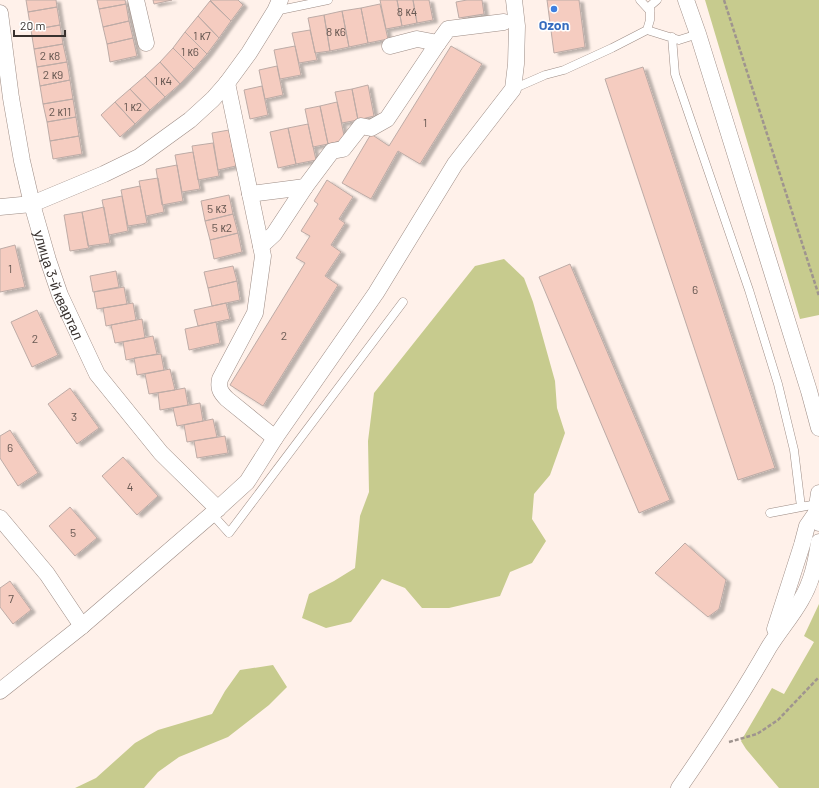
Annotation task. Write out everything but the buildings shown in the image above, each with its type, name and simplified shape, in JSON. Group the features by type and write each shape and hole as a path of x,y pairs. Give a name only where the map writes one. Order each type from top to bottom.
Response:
{"street":[{"path":"136,0 146,43"},
{"path":"0,691 82,626 215,512 247,482 376,293 455,164 513,89 516,64 517,26 514,0"},
{"path":"686,0 698,34 807,384 819,428"},
{"path":"0,207 32,204 139,157 190,120 213,99 227,83 249,53 278,5"},
{"name":"улица 3-й квартал","path":"0,14 11,98 22,161 32,204 60,295 97,374 161,453 215,512"},
{"path":"261,246 274,234 305,187 332,151 343,149 361,126 371,128 387,119 448,29 504,22"},
{"path":"390,46 417,39 438,43"},
{"path":"227,83 263,256 255,313 220,379 218,387 227,399 276,438"},
{"path":"250,194 305,187"},
{"path":"770,646 807,526 818,508"},
{"path":"0,518 47,574 82,626"},
{"path":"680,788 756,671 770,646 802,599 816,564 819,542"}],"lane":[{"path":"278,5 328,0"},
{"path":"640,0 653,4 647,30"},
{"path":"513,89 545,75 564,70 647,30 679,40 698,34"},
{"path":"672,37 674,74 749,290 778,384 794,450 801,507"},
{"path":"215,512 229,533 403,302"},
{"path":"770,513 801,507 818,508"}],"path":[{"path":"724,0 819,296"},
{"path":"707,748 757,734 778,720 819,678"}],"green space":[{"path":"705,0 819,0 819,315 800,319"},
{"path":"504,259 524,278 533,302 555,381 557,408 565,433 550,475 534,494 532,519 546,541 532,563 510,572 500,596 449,608 422,608 405,588 382,579 351,622 326,628 302,618 309,594 355,568 360,516 369,492 368,441 374,393 475,266"},
{"path":"819,604 819,788 779,788 741,741 772,688 784,694 814,642 804,636"},
{"path":"273,665 287,687 269,705 228,737 179,757 158,772 144,788 75,788 96,778 135,743 158,730 212,714 225,691 240,670"}],"place":[{"name":"Ozon","path":"554,9"}]}
